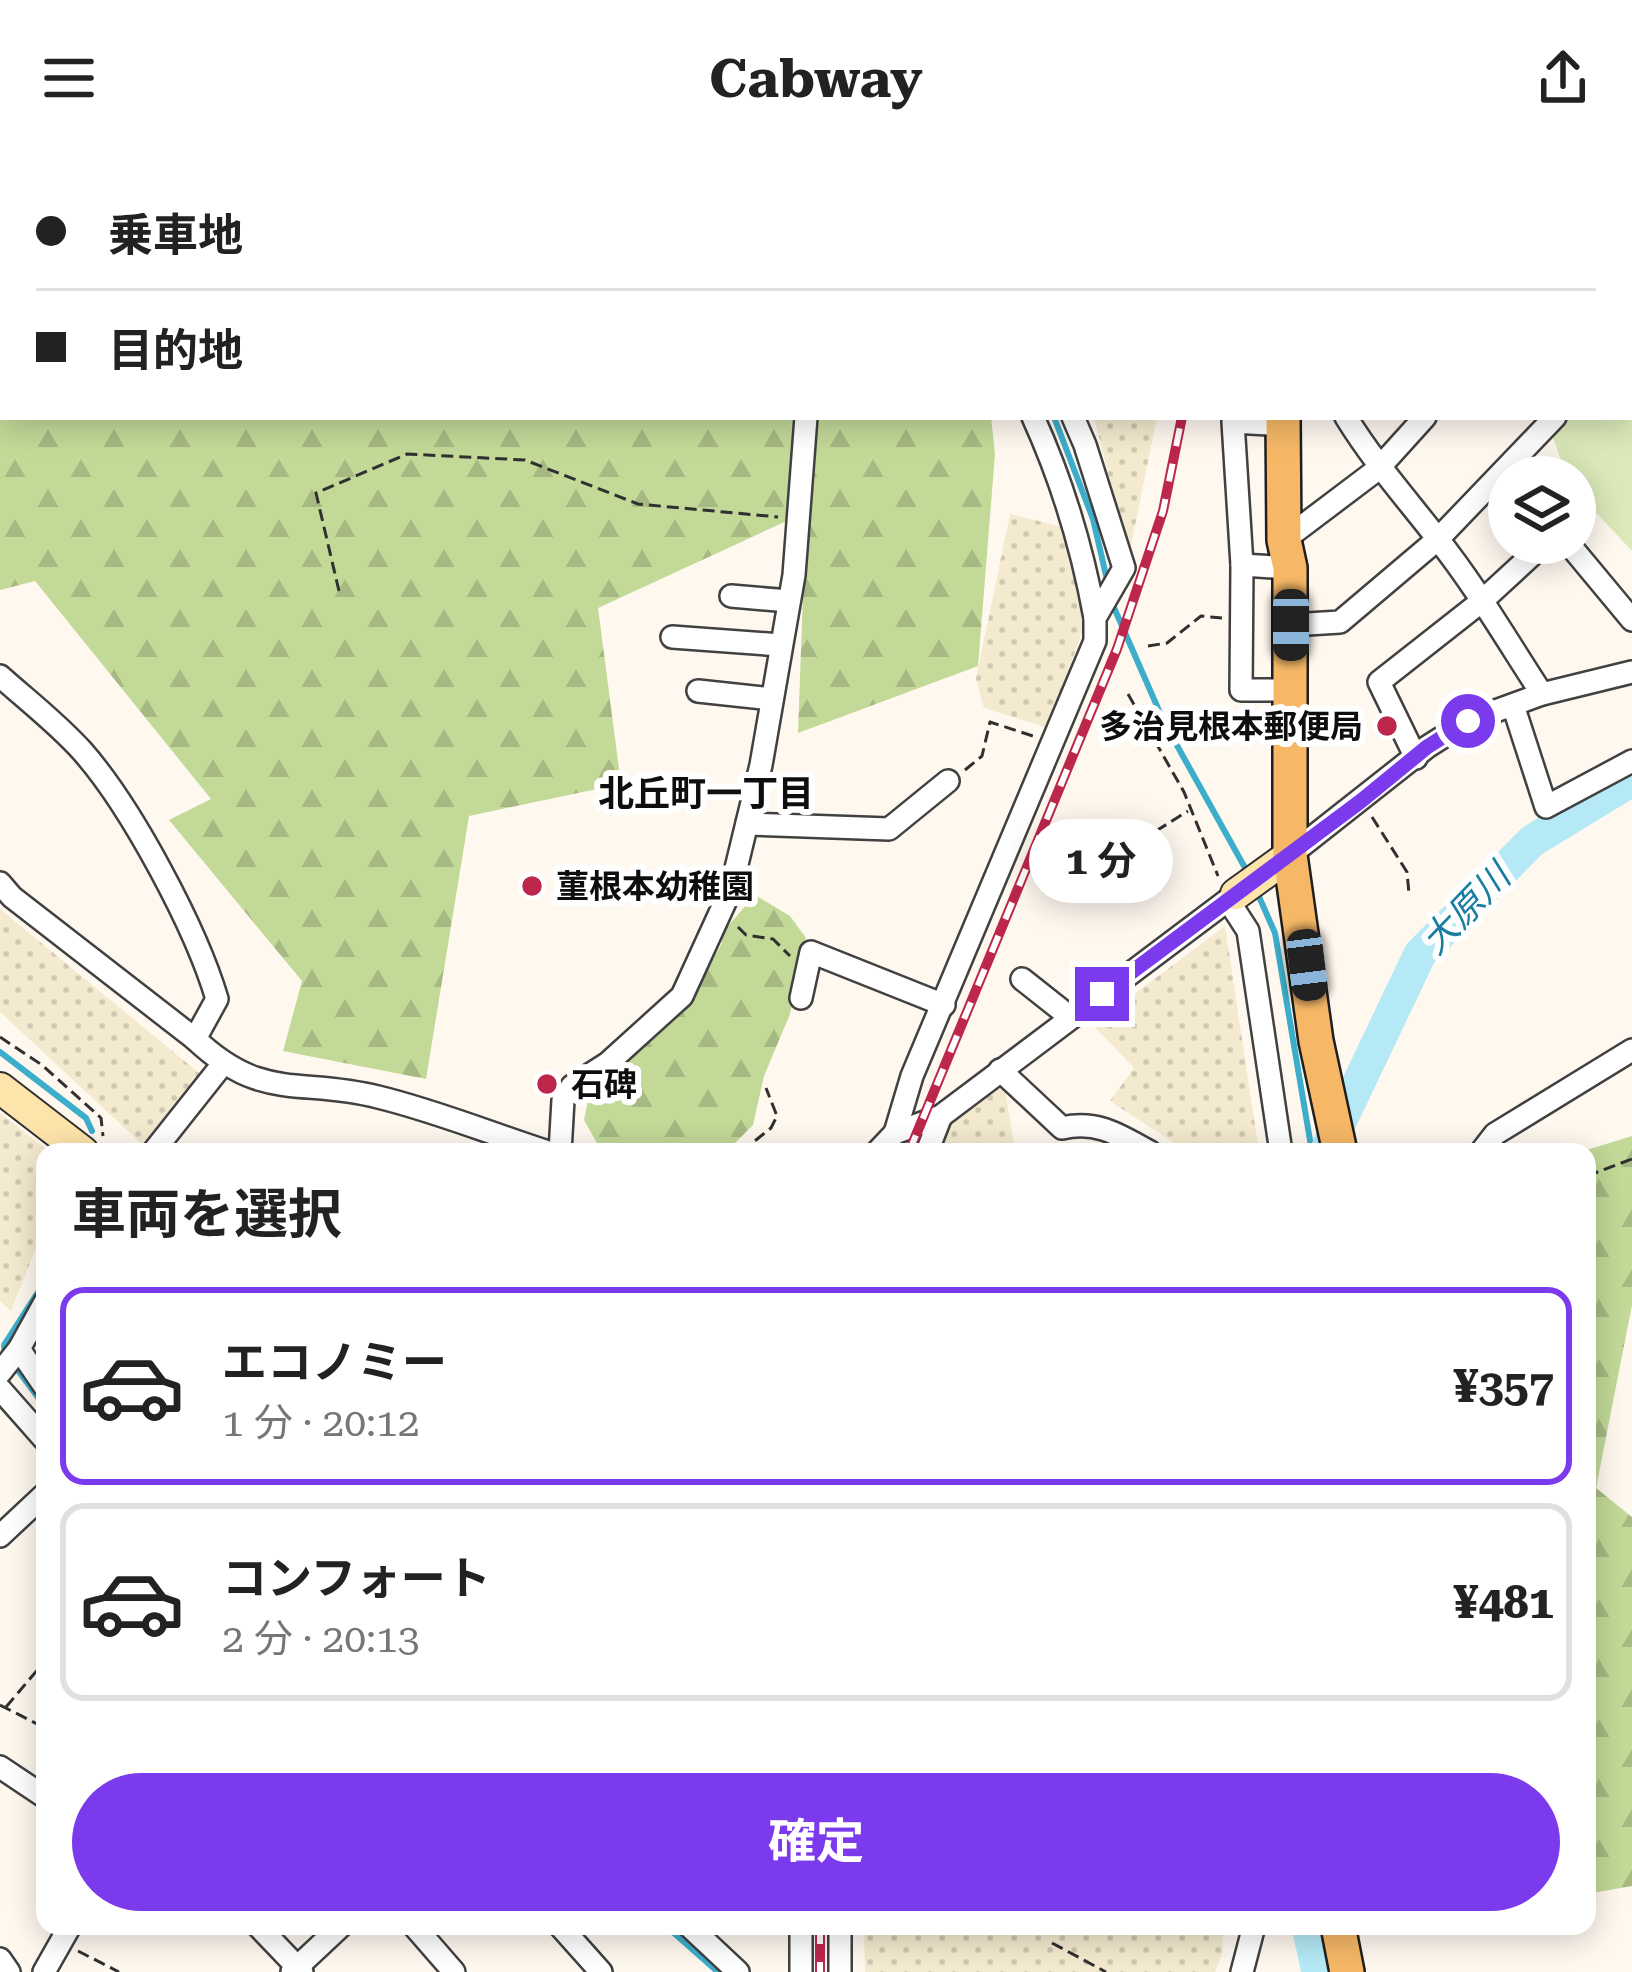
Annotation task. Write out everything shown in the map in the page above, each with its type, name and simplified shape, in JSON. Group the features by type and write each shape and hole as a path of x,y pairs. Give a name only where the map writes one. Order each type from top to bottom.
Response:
{"main road":[{"path":"1283,421 1291,625 1290,855 1316,1041 1338,1143"},
{"path":"1340,1935 1347,1972"}],"street":[{"path":"561,1143 563,1100 572,1085 608,1063 682,996 731,890 789,601 806,420"},
{"path":"886,1143 895,1133 912,1076 1096,640 1082,546 1060,476 1035,420"},
{"path":"1073,420 1124,568 1095,618"},
{"path":"1348,420 1378,469 1438,539 1482,601 1542,694"},
{"path":"1242,565 1287,554 1378,469 1422,420"},
{"path":"1291,625 1340,622 1438,539 1552,420"},
{"path":"1283,421 1233,422 1242,565 1241,690 1291,689"},
{"path":"1416,758 1379,682 1522,564"},
{"path":"1585,564 1632,620"},
{"path":"731,596 789,601"},
{"path":"672,637 781,646"},
{"path":"895,1133 941,1117 1468,721 1542,694 1632,672"},
{"path":"0,676 88,758 120,803 171,895 217,999 195,1039"},
{"path":"698,691 772,699"},
{"path":"1513,705 1546,807 1632,761"},
{"path":"747,824 889,829 944,784"},
{"path":"0,883 222,1065 280,1086 372,1095 520,1143"},
{"path":"1232,897 1248,932 1280,1143"},
{"path":"801,998 811,952 944,1005"},
{"path":"1022,979 1070,1017"},
{"path":"1488,1143 1632,1050"},
{"path":"160,1143 222,1065"},
{"path":"1000,1070 1062,1128 1086,1123 1133,1143"},
{"path":"0,1088 71,1143"},
{"path":"931,1143 941,1117"},
{"path":"0,1373 36,1318"},
{"path":"20,1349 36,1373"},
{"path":"0,1389 36,1430"},
{"path":"0,1536 36,1503"},
{"path":"0,1767 36,1791"},
{"path":"44,1972 64,1935"},
{"path":"266,1935 297,1970 332,1935"},
{"path":"422,1935 454,1972"},
{"path":"568,1935 601,1972"},
{"path":"699,1935 738,1972"},
{"path":"801,1935 801,1972"},
{"path":"840,1935 841,1972"},
{"path":"1242,1972 1252,1935"},
{"path":"0,1959 9,1972"}],"path":[{"path":"339,591 316,493 407,454 525,460 638,504 798,520"},
{"path":"1148,646 1167,643 1201,616 1242,620"},
{"path":"1128,694 1184,792 1232,897"},
{"path":"944,784 982,756 990,722 1053,742"},
{"path":"1361,801 1407,872 1408,893"},
{"path":"1156,831 1189,810"},
{"path":"718,915 746,934 773,939 789,955 808,963"},
{"path":"0,1037 42,1065 101,1118 101,1143"},
{"path":"752,1143 771,1128 777,1116 766,1088"},
{"path":"1596,1173 1632,1160"},
{"path":"36,1671 3,1706 36,1723"},
{"path":"66,1935 119,1972"},
{"path":"1052,1943 1106,1972"}],"shaded area":[{"path":"1095,420 1156,420 1129,555"},
{"path":"1010,514 1066,528 1086,621 1048,728 984,708 976,679"},
{"path":"0,909 205,1078 141,1143 0,1012"},
{"path":"1225,926 1258,1143 1174,1143 1110,1101 1134,1068 1093,1025"},
{"path":"1004,1081 1014,1143 943,1143 947,1128"},
{"path":"0,1113 38,1143 36,1248 11,1311 0,1301"},
{"path":"864,1935 1222,1935 1223,1952 1215,1972 865,1972"}],"green space":[{"path":"0,420 991,420 995,454 978,666 798,733 806,512 598,608 621,784 469,816 426,1079 283,1051 302,981 169,820 211,799 35,581 0,590"},
{"path":"1547,420 1632,420 1632,551 1596,512 1596,456 1560,456"},
{"path":"755,895 790,916 806,938 790,1014 764,1076 753,1125 735,1143 597,1143 584,1120 591,1086 691,997 722,943 721,934"},
{"path":"1632,1136 1632,1305 1596,1488 1596,1147"},
{"path":"1596,1488 1632,1517 1632,1886 1596,1892"}],"waterway":[{"path":"1055,420 1093,519 1108,584"},
{"path":"1112,603 1164,722 1249,875"},
{"name":"大原川","path":"1330,1143 1420,954 1532,841 1632,780"},
{"path":"1257,892 1275,933 1310,1143"},
{"path":"0,1052 86,1118 92,1131"},
{"path":"5,1355 4,1345 36,1295"},
{"path":"14,1365 36,1395"},
{"path":"676,1935 718,1972"},
{"name":"大原川","path":"1310,1935 1318,1972"}],"railway":[{"path":"913,1143 1117,649 1163,511 1181,420"},
{"path":"820,1935 820,1972"}],"place":[{"name":"多治見根本郵便局","path":"1387,726"},
{"name":"菫根本幼稚園","path":"532,886"},
{"name":"石碑","path":"547,1084"}],"district":[{"name":"北丘町一丁目","path":"706,794"}],"route":[{"path":"1102,994 1427,747 1468,721"}]}
